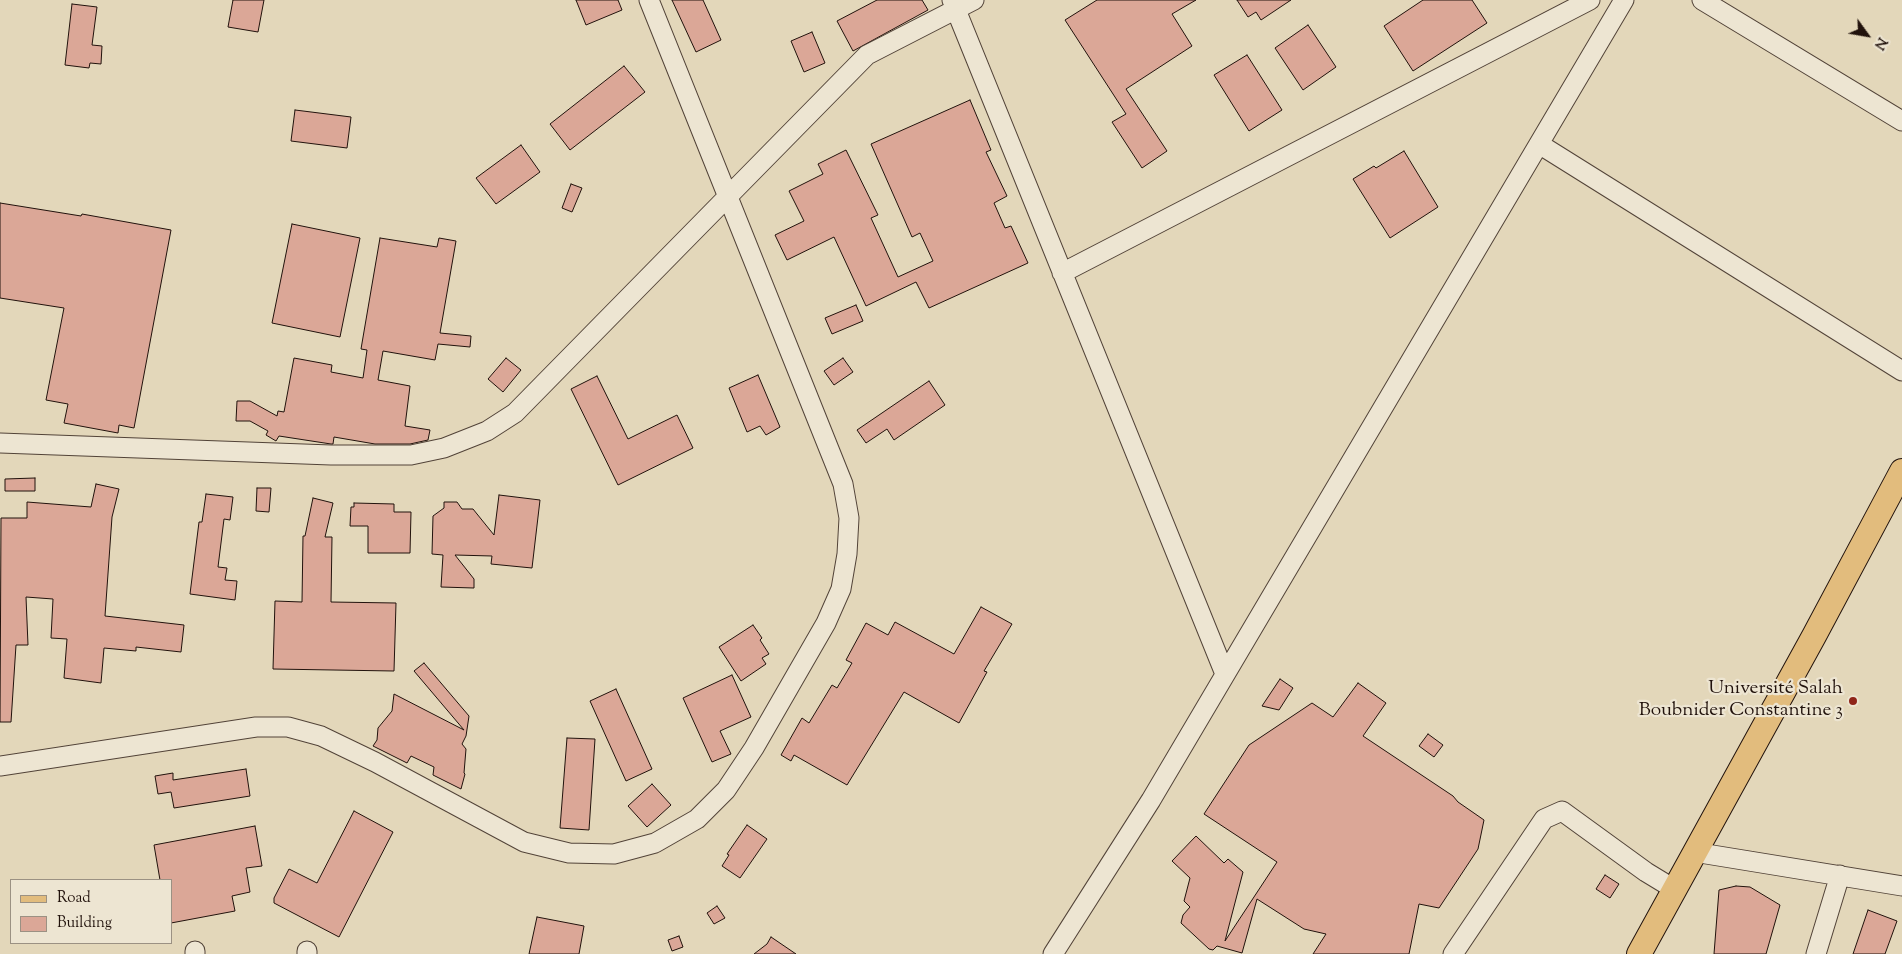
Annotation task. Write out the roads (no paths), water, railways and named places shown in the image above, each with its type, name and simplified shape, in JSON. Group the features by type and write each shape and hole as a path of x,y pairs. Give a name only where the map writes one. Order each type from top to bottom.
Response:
{"main road":[{"path":"1639,954 1814,636 1902,471"}],"street":[{"path":"0,766 256,727 288,727 321,736 375,762 524,842 569,853 614,854 656,843 697,819 726,790 754,748 826,623 841,589 847,554 849,518 844,484 649,0"},
{"path":"0,443 330,455 411,454 444,448 487,431 515,413 867,54 953,5 974,0"},
{"path":"1062,273 1590,0"},
{"path":"1052,954 1151,800 1624,0"},
{"path":"1702,0 1902,121"},
{"path":"953,5 1225,674"},
{"path":"1539,144 1902,371"},
{"path":"1453,954 1544,819 1562,812 1646,872 1674,889"},
{"path":"1694,852 1902,886"},
{"path":"1816,954 1840,875"}],"place":[{"name":"Université Salah Boubnider Constantine 3","path":"1853,701"}]}
